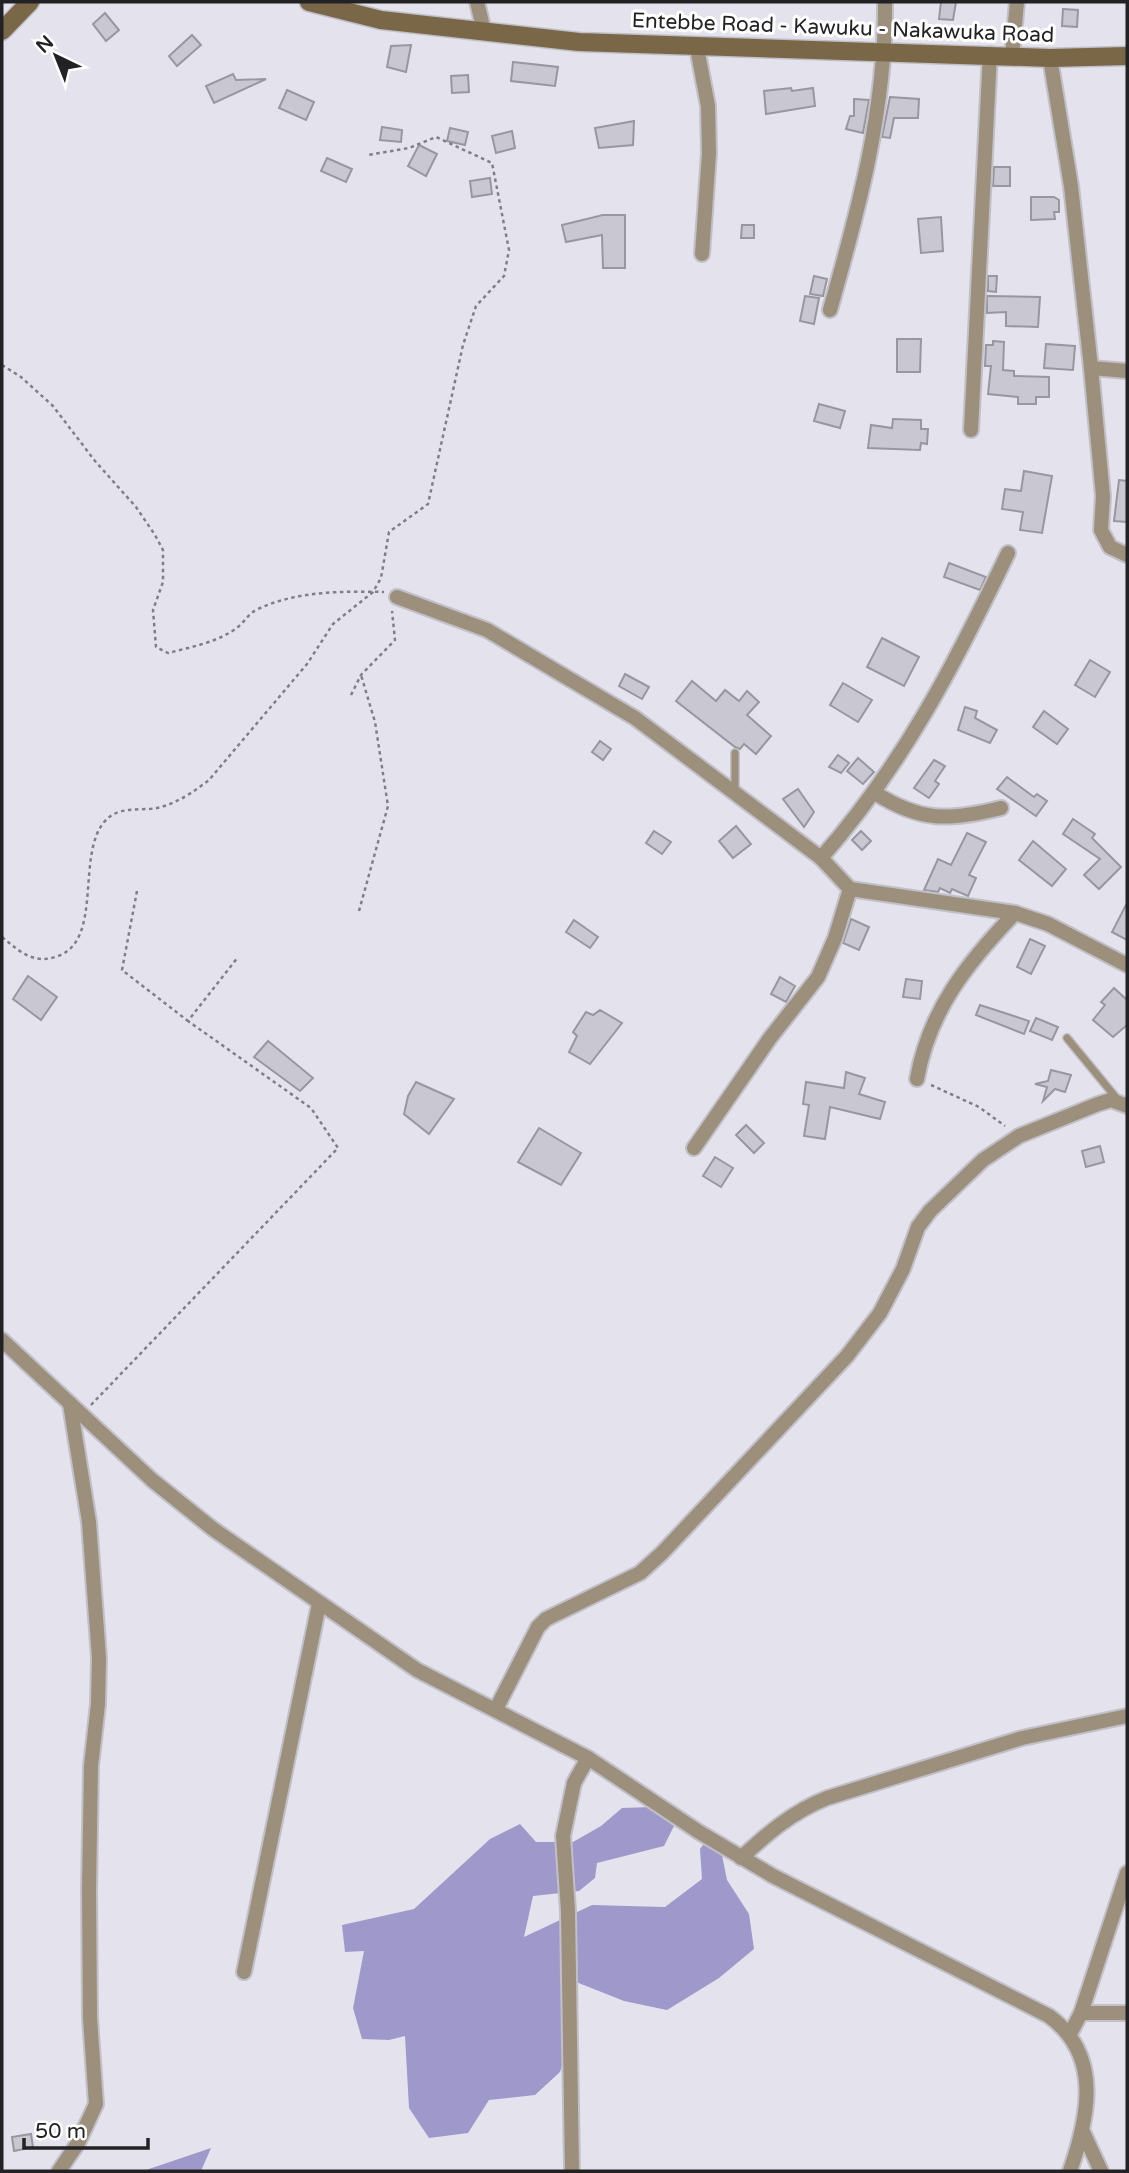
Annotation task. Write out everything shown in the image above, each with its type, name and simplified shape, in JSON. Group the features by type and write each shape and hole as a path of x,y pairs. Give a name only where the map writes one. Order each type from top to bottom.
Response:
{"main road":[{"path":"2,31 30,2"},
{"name":"Entebbe Road - Kawuku - Nakawuka Road","path":"309,2 381,20 579,42 1051,58 1127,56"}],"street":[{"path":"477,2 484,32"},
{"path":"830,310 858,212 874,133 885,52 885,2"},
{"path":"1012,55 1017,2"},
{"path":"697,48 708,106 709,153 702,254"},
{"path":"971,430 990,54"},
{"path":"1051,58 1071,186 1091,368 1102,496 1101,530 1110,547 1127,555"},
{"path":"1091,368 1127,371"},
{"path":"821,858 875,793 937,696 1008,553"},
{"path":"397,597 486,630 635,718 821,858 850,889 1015,913 1048,924 1127,965"},
{"path":"875,793 899,808 929,817 953,818 1001,808"},
{"path":"694,1148 771,1038 818,978 826,963 850,889"},
{"path":"917,1079 931,1029 950,989 1015,913"},
{"path":"496,1709 538,1627 546,1619 640,1573 662,1553 847,1356 880,1313 904,1269 918,1227 930,1211 983,1160 1019,1136 1098,1104 1124,1103"},
{"path":"2,1340 152,1480 319,1604 417,1670 587,1758 741,1858 1049,2016 1070,2034 1083,2053 1087,2068 1082,2130 1070,2171"},
{"path":"59,2171 78,2143 96,2104 90,2018 89,1890 92,1766 99,1658 89,1522 76,1409"},
{"path":"244,1972 319,1604"},
{"path":"741,1858 797,1811 827,1798 1022,1738 1127,1716"},
{"path":"572,2171 568,1911 563,1836 574,1783 587,1758"},
{"path":"1070,2034 1081,2013 1127,1873"},
{"path":"1081,2013 1127,2013"},
{"path":"1082,2130 1101,2171"}],"lane":[{"path":"735,753 735,794"},
{"path":"1067,1038 1124,1103"}],"path":[{"path":"2,937 29,958 49,960 64,954 81,936 95,838 107,819 126,810 159,807 193,793 209,780 307,664 333,624 373,592 381,578 389,532 428,505 463,345 476,306 504,276 509,250 492,163 436,137 410,148 368,155"},
{"path":"2,365 21,377 53,406 95,461 136,507 155,535 163,550 163,582 153,610 156,647 168,653 202,644 237,628 254,611 280,599 348,591 397,597 390,616 395,640 361,675 351,695"},
{"path":"359,911 388,806 375,722 361,675"},
{"path":"76,1409 338,1148 311,1108 188,1021 122,970 137,891"},
{"path":"188,1021 238,957"},
{"path":"917,1079 979,1107 1019,1136"}],"shaded area":[{"path":"651,1807 674,1826 664,1846 597,1863 595,1878 579,1891 533,1896 524,1937 592,1905 665,1907 702,1879 700,1849 707,1839 720,1845 727,1880 749,1914 754,1949 719,1978 667,2010 624,2001 566,1978 576,2025 560,2072 535,2095 489,2100 468,2133 429,2138 409,2108 405,2036 389,2040 362,2039 353,2008 364,1951 345,1952 342,1925 414,1909 490,1839 520,1824 536,1842 573,1842 601,1826 622,1808"},
{"path":"211,2148 201,2171 143,2171"}],"building":[{"path":"941,2 956,2 953,20 939,19"},
{"path":"1063,9 1078,10 1077,27 1062,26"},
{"path":"105,13 119,30 106,41 93,24"},
{"path":"192,35 201,45 177,66 169,56"},
{"path":"411,45 406,72 387,67 391,46"},
{"path":"513,62 558,67 555,86 511,81"},
{"path":"233,74 236,80 266,79 214,103 206,86"},
{"path":"468,75 469,92 452,93 451,76"},
{"path":"791,88 792,91 813,88 815,106 766,114 764,91"},
{"path":"287,90 314,102 306,120 279,108"},
{"path":"890,97 919,99 918,118 894,118 890,138 882,137"},
{"path":"854,99 869,100 863,133 846,129 850,116 854,116"},
{"path":"634,121 633,145 599,148 595,128"},
{"path":"382,127 402,130 401,142 380,140"},
{"path":"450,128 468,132 465,145 447,141"},
{"path":"512,131 515,148 496,153 492,136"},
{"path":"419,145 437,154 426,176 408,166"},
{"path":"327,158 352,169 346,182 321,171"},
{"path":"994,167 1010,167 1010,186 993,186"},
{"path":"490,178 492,194 472,197 470,181"},
{"path":"1031,197 1054,197 1059,200 1059,212 1054,212 1055,219 1031,220"},
{"path":"603,215 625,215 625,268 603,268 602,235 566,242 562,225"},
{"path":"941,217 943,251 921,253 918,219"},
{"path":"742,225 754,225 754,238 741,238"},
{"path":"814,276 827,279 823,296 810,294"},
{"path":"988,276 997,276 996,292 988,291"},
{"path":"805,296 819,298 814,324 800,321"},
{"path":"987,296 1040,297 1038,327 1006,326 1006,312 987,313"},
{"path":"897,339 921,339 920,372 897,372"},
{"path":"993,341 1004,342 1003,370 1014,371 1014,376 1049,377 1049,397 1036,397 1036,404 1018,404 1018,397 988,394 991,366 985,366 986,345 993,345"},
{"path":"1046,344 1075,346 1073,370 1044,368"},
{"path":"819,404 845,411 840,428 814,421"},
{"path":"893,419 921,420 921,429 928,429 927,444 921,443 920,450 868,448 871,425 892,428"},
{"path":"1024,471 1052,476 1042,533 1020,530 1023,512 1002,509 1005,489 1021,491"},
{"path":"1119,480 1127,481 1127,522 1114,521"},
{"path":"949,563 986,577 980,590 944,577"},
{"path":"882,638 919,657 904,686 867,667"},
{"path":"1090,660 1110,672 1095,697 1075,685"},
{"path":"625,674 649,687 642,699 619,686"},
{"path":"692,681 716,701 725,690 739,701 747,691 759,702 747,715 771,736 756,754 744,744 740,749 735,747 676,701"},
{"path":"843,683 872,700 858,722 830,705"},
{"path":"965,707 977,711 975,718 997,730 990,743 958,730"},
{"path":"1044,711 1068,729 1057,744 1033,727"},
{"path":"600,741 611,749 603,760 592,752"},
{"path":"838,755 849,763 841,773 829,767"},
{"path":"858,758 874,772 863,784 847,771"},
{"path":"934,760 945,766 935,781 939,784 929,798 914,788"},
{"path":"1007,777 1034,797 1037,794 1047,801 1036,816 997,789"},
{"path":"798,789 814,812 804,827 783,799"},
{"path":"1073,819 1095,834 1092,838 1121,867 1099,889 1084,875 1100,859 1063,834"},
{"path":"736,826 751,844 733,858 719,841"},
{"path":"654,831 671,842 662,854 646,843"},
{"path":"861,831 871,841 862,850 852,840"},
{"path":"967,833 986,842 969,875 976,878 968,896 952,889 950,893 940,888 938,892 924,890 938,859 951,865"},
{"path":"1033,841 1066,869 1052,886 1019,860"},
{"path":"1127,903 1127,940 1112,932"},
{"path":"851,919 869,927 859,950 843,943"},
{"path":"574,920 598,937 590,948 566,932"},
{"path":"1030,939 1045,946 1031,974 1017,967"},
{"path":"28,976 57,997 41,1020 13,999"},
{"path":"780,977 795,986 786,1002 771,994"},
{"path":"906,979 922,981 920,999 903,997"},
{"path":"1114,988 1127,1000 1127,1025 1113,1037 1093,1020 1105,1005 1101,1002"},
{"path":"980,1005 1029,1021 1024,1034 976,1015"},
{"path":"600,1010 622,1023 590,1064 569,1052 577,1036 573,1032 586,1012 593,1015"},
{"path":"1036,1018 1058,1027 1052,1040 1030,1031"},
{"path":"268,1041 313,1078 300,1091 254,1057"},
{"path":"1051,1070 1071,1075 1065,1092 1055,1089 1043,1101 1047,1087 1035,1084 1048,1081"},
{"path":"846,1072 865,1078 859,1094 885,1102 880,1119 830,1107 825,1139 804,1136 809,1105 803,1104 806,1082 844,1088"},
{"path":"416,1082 454,1099 429,1134 404,1114 408,1096"},
{"path":"746,1125 764,1143 754,1153 736,1135"},
{"path":"539,1128 581,1153 561,1185 518,1162"},
{"path":"1100,1146 1104,1162 1086,1167 1082,1151"},
{"path":"715,1157 733,1168 721,1187 703,1176"},
{"path":"31,2134 33,2147 14,2151 12,2137"}]}
